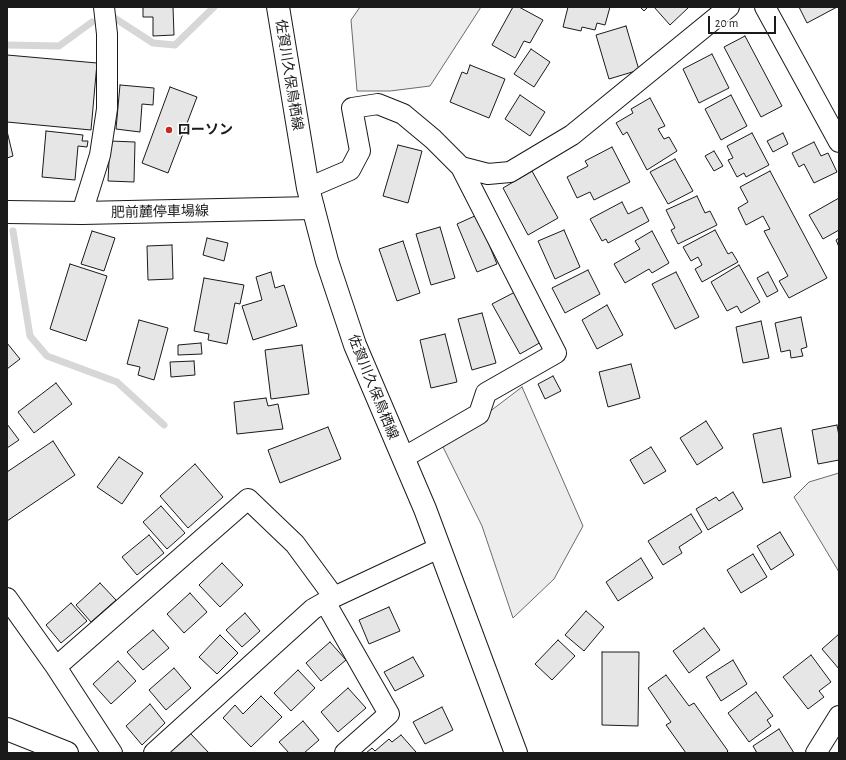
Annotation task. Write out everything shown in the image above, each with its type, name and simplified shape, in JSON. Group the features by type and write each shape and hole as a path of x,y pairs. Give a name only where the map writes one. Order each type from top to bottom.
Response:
{"main road":[{"name":"佐賀川久保鳥栖線","path":"278,7 308,188 327,261 354,345 403,458 439,548 516,753"},
{"name":"肥前麓停車場線","path":"7,212 82,213 313,208"},
{"path":"7,729 67,753"}],"street":[{"path":"82,213 100,155 107,108 107,34 104,7"},
{"path":"461,167 488,174 510,172 559,143 572,135 729,7"},
{"path":"765,7 839,142"},
{"path":"308,188 350,170 360,151 352,108 378,104 403,114 433,139 461,167 556,353 486,393 479,414 403,458"},
{"path":"56,667 248,499 295,544 329,599 389,714 345,753"},
{"path":"154,753 313,609 329,599 439,548"},
{"path":"7,598 56,667 112,753"},
{"path":"816,753 839,716"}],"shaded area":[{"path":"360,7 481,7 430,86 390,91 357,91 351,20"},
{"path":"522,387 583,526 554,579 513,618 482,526 443,447"},
{"path":"839,473 839,572 794,497 809,482"}],"building":[{"path":"143,7 173,7 174,35 153,36 153,17 143,17"},
{"path":"513,7 519,7 543,20 530,43 524,41 515,58 492,45"},
{"path":"568,7 610,7 605,25 597,23 595,30 582,27 581,31 563,27"},
{"path":"640,7 648,7 644,11"},
{"path":"654,7 688,7 688,8 670,25"},
{"path":"799,7 837,7 807,23"},
{"path":"626,26 639,70 609,79 596,35"},
{"path":"745,36 782,106 761,117 724,47"},
{"path":"531,49 550,62 534,87 514,74"},
{"path":"712,54 729,88 699,103 683,69"},
{"path":"7,55 97,63 91,130 7,122"},
{"path":"470,65 505,79 489,118 450,102 462,72 467,74"},
{"path":"120,85 154,88 153,105 142,104 140,132 116,129"},
{"name":"ローソン","path":"170,87 197,97 168,173 142,163"},
{"path":"520,95 545,112 530,136 505,119"},
{"path":"731,95 747,126 721,140 705,109"},
{"path":"650,98 665,126 658,129 664,139 669,137 677,151 647,170 627,132 623,135 616,123 633,113 631,109"},
{"path":"7,131 13,156 7,158"},
{"path":"46,131 83,135 82,141 88,141 87,147 78,146 75,180 42,177"},
{"path":"752,133 769,165 746,177 744,173 737,177 728,160 733,158 727,146"},
{"path":"783,133 788,144 773,152 767,141"},
{"path":"110,141 135,142 134,182 108,181"},
{"path":"814,142 821,156 828,153 837,172 814,183 804,164 799,167 792,153"},
{"path":"398,145 422,151 408,203 383,196"},
{"path":"612,147 630,182 594,200 590,192 577,198 567,177 588,166 585,161"},
{"path":"714,151 723,166 714,171 705,156"},
{"path":"675,159 693,191 668,204 650,172"},
{"path":"532,171 558,218 528,235 503,188"},
{"path":"770,171 827,278 789,298 779,281 788,276 764,231 770,229 763,216 746,225 738,208 748,202 740,187"},
{"path":"697,196 705,213 710,211 717,225 678,244 671,230 675,228 666,210"},
{"path":"839,198 839,230 823,239 809,215"},
{"path":"622,202 628,214 642,207 649,221 608,243 606,239 602,241 590,219"},
{"path":"477,215 497,264 477,272 457,224"},
{"path":"440,227 455,278 431,285 416,234"},
{"path":"564,230 580,267 555,279 538,241"},
{"path":"715,230 728,254 732,252 738,262 702,282 695,269 702,265 698,257 691,261 683,247"},
{"path":"92,231 115,238 104,271 81,264"},
{"path":"652,231 669,263 652,273 649,269 625,283 614,264 640,249 635,241"},
{"path":"207,238 228,243 224,261 203,255"},
{"path":"839,238 839,247 836,240"},
{"path":"403,241 420,293 397,301 379,249"},
{"path":"172,245 173,279 148,280 147,246"},
{"path":"70,264 107,276 86,341 50,329"},
{"path":"739,265 760,302 741,313 737,306 727,311 711,282"},
{"path":"588,270 600,294 565,313 552,288"},
{"path":"271,272 275,288 284,285 297,326 253,340 242,306 262,300 256,277"},
{"path":"676,272 699,317 675,329 652,284"},
{"path":"768,272 778,291 767,297 757,278"},
{"path":"204,278 244,285 240,304 235,303 227,344 208,340 209,334 194,331"},
{"path":"515,292 543,341 520,354 492,304"},
{"path":"607,305 623,335 597,349 582,320"},
{"path":"482,313 496,363 472,370 458,319"},
{"path":"801,317 807,347 801,349 803,356 791,358 790,350 781,352 775,323"},
{"path":"139,320 168,328 154,380 138,375 140,367 127,364"},
{"path":"761,321 769,358 743,363 736,327"},
{"path":"445,334 457,382 431,388 420,340"},
{"path":"7,343 20,359 7,369"},
{"path":"201,343 202,354 178,355 178,345"},
{"path":"302,345 309,394 271,399 265,350"},
{"path":"194,361 195,375 171,377 170,362"},
{"path":"631,364 640,398 608,407 599,372"},
{"path":"553,376 561,391 545,399 538,384"},
{"path":"56,383 72,404 34,433 18,412"},
{"path":"266,398 268,406 278,404 283,429 237,434 234,402"},
{"path":"706,421 723,448 697,465 680,438"},
{"path":"7,424 19,440 7,448"},
{"path":"837,425 839,436 839,460 818,464 812,430"},
{"path":"328,427 341,459 280,483 268,450"},
{"path":"781,428 791,477 763,483 753,434"},
{"path":"53,441 75,475 7,521 7,472"},
{"path":"651,447 666,471 644,484 630,460"},
{"path":"119,457 143,473 122,504 97,487"},
{"path":"195,464 223,497 188,528 160,496"},
{"path":"733,492 743,509 708,530 696,509 716,497 719,501"},
{"path":"161,506 185,533 167,549 143,522"},
{"path":"691,514 702,532 679,547 682,553 663,565 648,541"},
{"path":"780,532 794,555 771,570 757,546"},
{"path":"149,535 164,553 137,575 122,557"},
{"path":"753,554 767,577 741,593 727,570"},
{"path":"641,558 653,578 618,601 606,582"},
{"path":"222,563 243,585 220,607 199,585"},
{"path":"100,583 116,600 91,622 76,605"},
{"path":"190,593 207,612 184,633 167,614"},
{"path":"71,603 87,621 61,643 46,625"},
{"path":"389,607 400,631 369,644 359,620"},
{"path":"586,611 604,627 584,651 565,635"},
{"path":"245,613 260,631 242,647 226,630"},
{"path":"704,628 720,650 689,673 673,651"},
{"path":"153,630 169,648 143,670 127,652"},
{"path":"839,634 839,669 822,649"},
{"path":"220,635 238,653 217,674 199,657"},
{"path":"558,640 575,656 552,680 535,664"},
{"path":"330,642 346,660 321,681 306,663"},
{"path":"602,652 639,652 638,726 602,725"},
{"path":"811,655 831,682 819,691 824,697 808,709 783,677"},
{"path":"413,657 424,676 395,691 384,672"},
{"path":"733,660 747,684 721,701 706,677"},
{"path":"118,661 136,681 111,704 93,684"},
{"path":"174,668 191,688 166,710 149,690"},
{"path":"298,670 315,688 291,711 274,693"},
{"path":"666,675 689,706 694,703 728,751 726,753 686,753 666,725 671,722 648,688"},
{"path":"348,688 366,708 338,732 321,712"},
{"path":"756,692 773,716 767,720 771,726 749,742 728,713"},
{"path":"261,696 282,717 251,747 223,718 235,705 243,714"},
{"path":"150,704 165,723 142,745 126,726"},
{"path":"442,707 453,730 425,744 413,722"},
{"path":"303,721 319,740 304,753 289,753 279,742"},
{"path":"779,729 794,753 757,753 753,746"},
{"path":"190,733 209,753 168,753"},
{"path":"401,735 416,752 366,753 372,748 375,751 389,739 392,742"}],"waterway":[{"path":"113,17 153,43 175,45 214,7"},
{"path":"7,45 59,46 92,22"},
{"path":"13,231 30,336 47,356 117,382 164,425"}],"place":[{"name":"ローソン","path":"169,130"}]}
